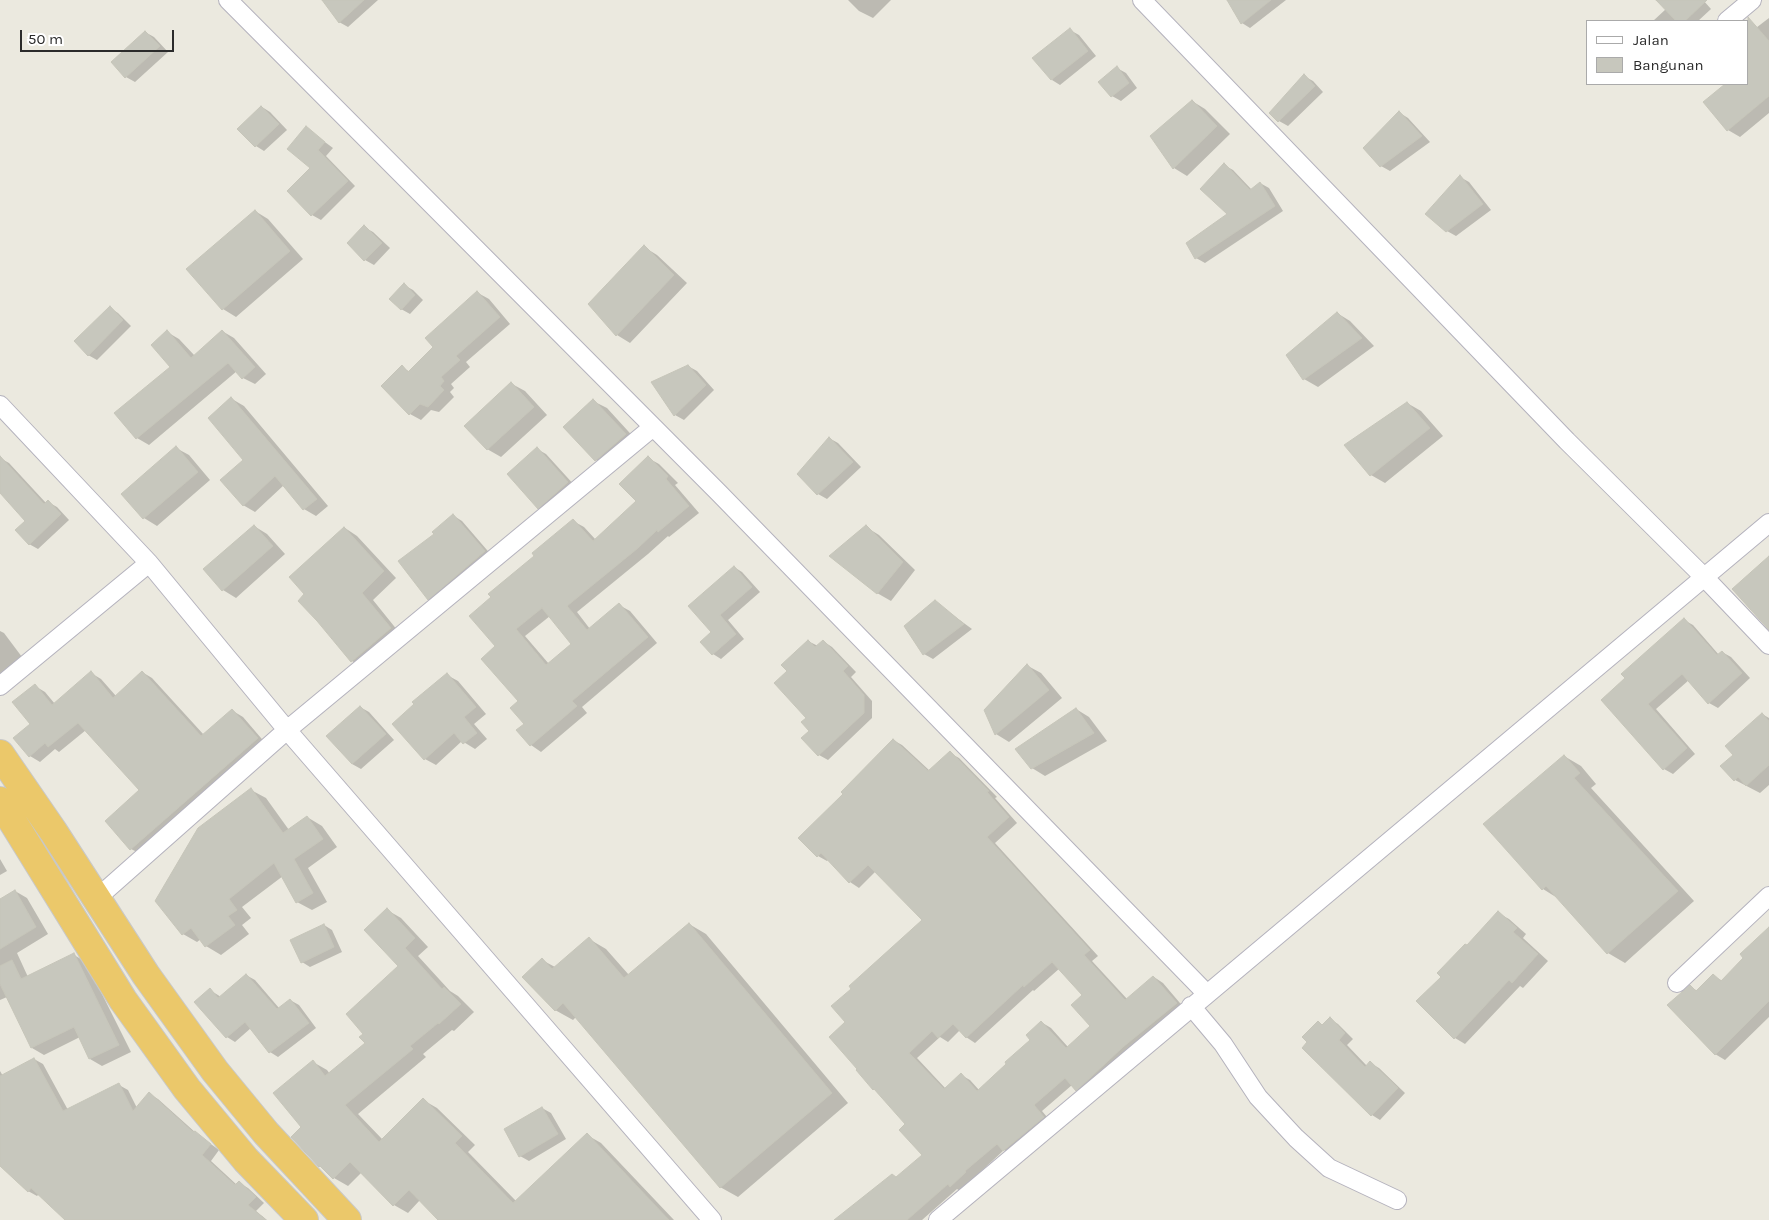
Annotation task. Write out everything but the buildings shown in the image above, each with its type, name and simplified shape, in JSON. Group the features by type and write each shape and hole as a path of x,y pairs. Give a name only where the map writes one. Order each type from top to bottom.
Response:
{"highway":[{"path":"0,754 146,975 215,1071 266,1133 347,1220"},
{"path":"26,792 4,808 123,1000 188,1089 246,1160 304,1220"}],"street":[{"path":"228,0 654,427 1207,994"},
{"path":"1142,0 1567,441 1705,578 1769,645"},
{"path":"1729,20 1752,0"},
{"path":"0,405 149,562 287,730 712,1220"},
{"path":"96,899 287,730 654,427"},
{"path":"938,1220 1769,523"},
{"path":"0,686 149,562"},
{"path":"1677,983 1769,896"},
{"path":"1191,1006 1223,1044 1258,1097 1296,1138 1328,1168 1397,1200"}]}
